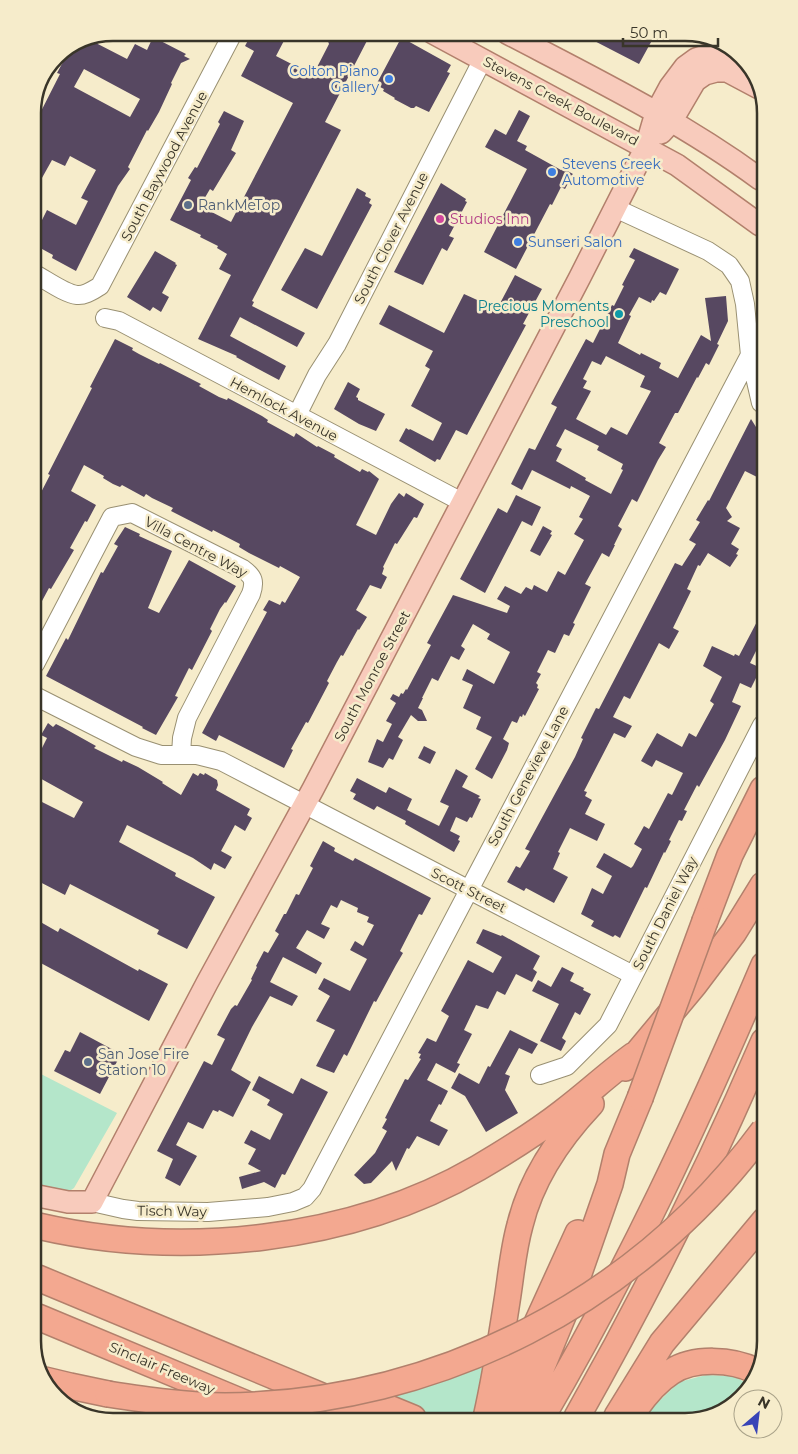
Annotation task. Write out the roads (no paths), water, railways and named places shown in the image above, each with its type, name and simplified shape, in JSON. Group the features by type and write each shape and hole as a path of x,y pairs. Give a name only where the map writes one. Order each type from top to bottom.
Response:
{"highway":[{"path":"491,1413 522,1358 600,1182 617,1154 640,1098 730,855 757,801"},
{"path":"489,1413 498,1364 514,1250 520,1224 528,1201 550,1157 583,1112 620,1074 694,985 734,932 757,895"},
{"path":"544,1413 568,1373 646,1224 757,981"},
{"path":"41,1227 76,1234 114,1238 164,1241 228,1241 272,1236 334,1224 425,1194 479,1167 527,1138 563,1113 634,1055"},
{"path":"579,1413 665,1252 757,1056"},
{"path":"54,1382 108,1394 223,1406 300,1401 368,1390 465,1360 529,1331 559,1314 590,1295 644,1255 681,1224 718,1187 757,1139"},
{"path":"518,1413 538,1374 570,1299 610,1184 617,1154"},
{"path":"619,1413 662,1343 757,1230"},
{"path":"41,1279 363,1413"},
{"name":"Sinclair Freeway","path":"41,1318 268,1413"},
{"path":"632,1413 644,1396 659,1381 672,1371 688,1365 721,1362 736,1364 751,1369"},
{"path":"350,1407 374,1402 400,1413"}],"main road":[{"name":"Stevens Creek Boulevard","path":"448,41 677,165 757,223"},
{"path":"522,41 663,118 757,176"},
{"path":"663,118 670,87 678,76 696,59 708,55 726,54"},
{"path":"663,118 695,81 705,74 716,71 728,71 750,83"},
{"name":"South Monroe Street","path":"92,1202 207,983 305,804 646,147 663,118"},
{"name":"Tisch Way","path":"41,1197 68,1202 92,1202"}],"street":[{"name":"South Baywood Avenue","path":"41,277 77,295 87,293 100,286 228,41"},
{"name":"South Clover Avenue","path":"297,415 337,344 483,59"},
{"path":"615,208 708,251 729,265 740,281 746,304 750,355 757,386"},
{"name":"Hemlock Avenue","path":"105,318 119,321 462,502"},
{"name":"South Genevieve Lane","path":"306,1197 317,1181 750,355"},
{"name":"Villa Centre Way","path":"41,653 112,517 132,513 244,569 254,580 251,594 187,718 182,738 181,755"},
{"path":"41,700 136,747 161,755 197,755 221,761 305,804"},
{"name":"South Daniel Way","path":"540,1075 567,1066 608,1025 757,735"},
{"name":"Scott Street","path":"305,804 633,975"},
{"name":"Tisch Way","path":"92,1202 138,1211 208,1212 268,1207 293,1202 306,1197"}],"place":[{"name":"Colton Piano Gallery","path":"389,79"},
{"name":"Stevens Creek Automotive","path":"552,172"},
{"name":"RankMeTop","path":"188,205"},
{"name":"Studios Inn","path":"440,219"},
{"name":"Sunseri Salon","path":"518,242"},
{"name":"Precious Moments Preschool","path":"619,314"},
{"name":"San Jose Fire Station 10","path":"88,1062"}]}
